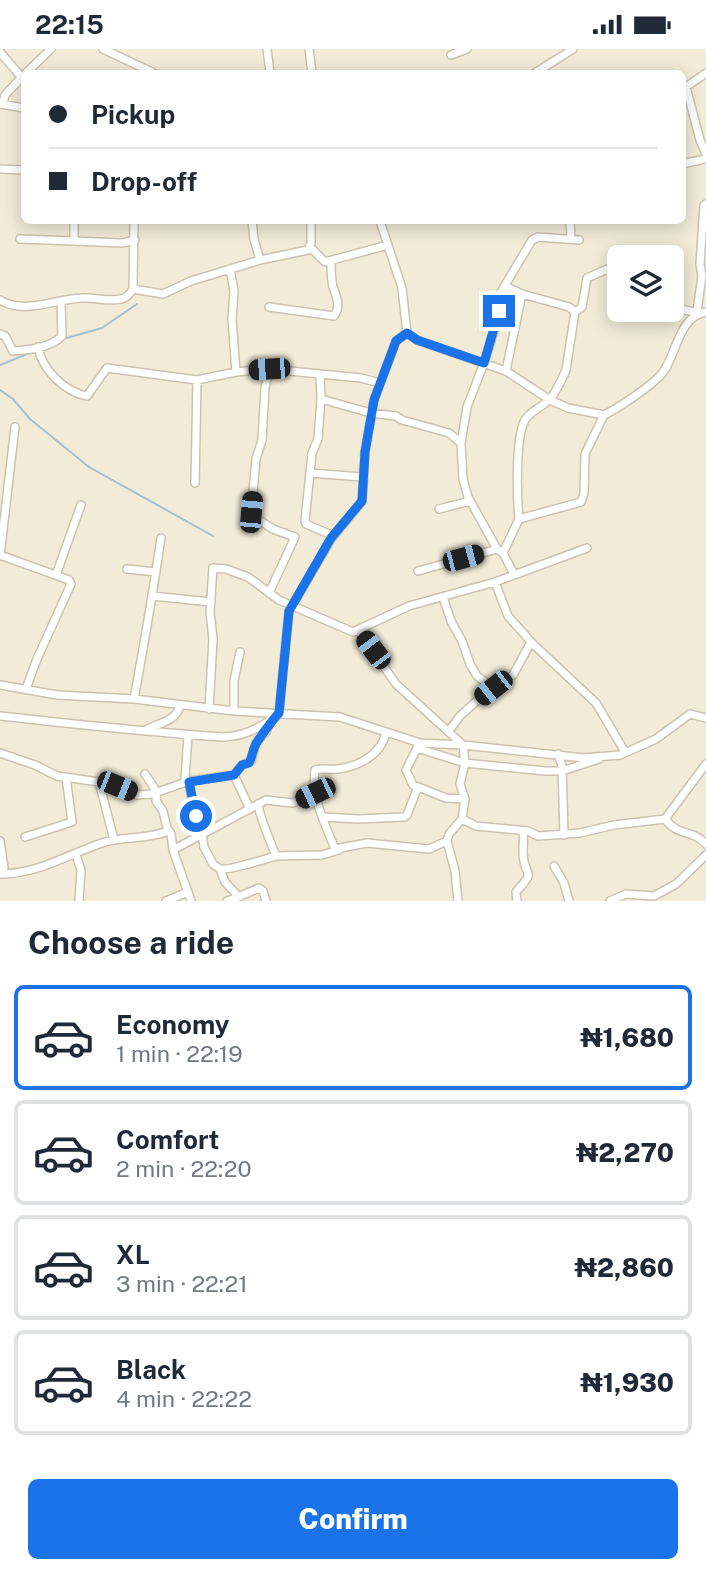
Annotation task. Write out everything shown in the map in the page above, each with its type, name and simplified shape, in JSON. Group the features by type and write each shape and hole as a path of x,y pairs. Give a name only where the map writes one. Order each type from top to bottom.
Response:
{"street":[{"path":"29,70 51,49"},
{"path":"103,49 148,70"},
{"path":"267,49 270,70"},
{"path":"309,49 312,70"},
{"path":"451,55 467,49"},
{"path":"541,70 573,49"},
{"path":"0,51 21,72"},
{"path":"686,86 706,73"},
{"path":"21,78 5,95 1,104 21,107"},
{"path":"686,89 702,129 706,154"},
{"path":"686,163 706,159"},
{"path":"0,169 21,170"},
{"path":"519,519 581,502 585,454 604,415 658,378 686,326 701,312 704,270 700,264 701,222 706,204"},
{"path":"74,224 74,241"},
{"path":"0,300 17,307 87,297 123,299 133,289 134,224"},
{"path":"252,224 260,260"},
{"path":"311,224 310,247 322,261 331,262 388,246"},
{"path":"381,224 402,288 407,333 417,340 506,371 550,400 568,408 604,415"},
{"path":"514,574 470,501 463,479 461,443 467,407 484,363 499,315 499,299 505,286 532,240 538,237 575,240 571,224"},
{"path":"20,239 124,243 135,240"},
{"path":"133,289 163,294 191,281 260,260 301,252 310,247"},
{"path":"269,307 334,316 338,310 338,302 333,286 331,262"},
{"path":"230,269 234,294 232,319 236,372"},
{"path":"418,571 500,551 519,519 520,436 525,420 536,408 550,400 566,370 575,312 582,307 587,278 607,269"},
{"path":"505,286 522,294 569,307 575,312"},
{"path":"506,371 522,294"},
{"path":"0,334 5,336 13,351 57,341 62,336 61,301"},
{"path":"1,718 188,735 238,736 271,720 279,713 288,616 297,595 334,535 362,501 362,477 371,413 396,341 407,333"},
{"path":"38,347 40,356 53,378 80,395 87,396 107,368 197,380 269,369 361,378 380,383"},
{"path":"269,369 264,388 262,440 256,459 251,515 273,529 295,537 269,593"},
{"path":"320,376 317,444 312,453 306,524 334,535"},
{"path":"195,482 197,380"},
{"path":"321,399 371,413 396,416 449,433 461,443"},
{"path":"15,427 0,555 69,580 71,584 26,689"},
{"path":"310,473 362,477"},
{"path":"362,501 372,501"},
{"path":"439,509 470,501"},
{"path":"56,575 81,505"},
{"path":"134,699 146,641 161,538"},
{"path":"209,709 213,568 226,569 248,577 284,603 294,605 349,631 359,631 409,607 495,582 587,548"},
{"path":"127,569 156,572"},
{"path":"495,582 508,616 531,642 596,703 625,753"},
{"path":"152,596 211,603"},
{"path":"443,597 470,664 477,676 493,688"},
{"path":"359,631 396,684 463,744 465,763 460,784 465,799 462,819 449,834 447,841 455,871 458,901"},
{"path":"449,731 460,716 513,675 531,642"},
{"path":"234,711 234,681 240,652"},
{"path":"0,685 57,695 134,699 234,711 340,717 386,732 431,754 493,768 562,771 625,753 656,739 690,714 706,718"},
{"path":"143,731 177,716 180,705"},
{"path":"0,753 57,776 99,782 137,795 152,794 189,782 234,775 242,765 249,763 256,743 268,729 271,720"},
{"path":"339,850 334,846 315,793 315,770 338,769 369,759 381,745 386,732"},
{"path":"188,735 184,775 189,782 193,808 200,820 202,841 236,898"},
{"path":"431,754 432,744"},
{"path":"419,746 463,744 603,758"},
{"path":"419,746 406,770 408,778 417,789 446,798 465,799"},
{"path":"558,754 562,771 564,835"},
{"path":"462,819 476,826 523,831 538,837 599,830 618,824 665,818 706,764"},
{"path":"145,774 163,811 172,837 173,851 191,901"},
{"path":"234,775 250,809"},
{"path":"25,837 72,822 66,777"},
{"path":"99,782 114,840"},
{"path":"323,817 404,817 417,789"},
{"path":"173,851 270,799 293,803 315,793"},
{"path":"258,804 276,856"},
{"path":"665,818 675,831 695,835 706,844"},
{"path":"0,841 4,868 1,874 15,874 114,840 142,839 169,831"},
{"path":"517,901 516,892 527,882 530,874 524,859 523,831"},
{"path":"220,869 226,871 242,864 276,856 323,855 367,843 429,849 447,841"},
{"path":"76,855 81,870 79,901"},
{"path":"610,901 654,896 676,884 706,855"},
{"path":"554,866 564,883 569,901"},
{"path":"227,901 258,888 263,891 266,901"},
{"path":"166,901 188,892"}],"shaded area":[{"path":"0,49 706,49 706,901 0,901"}],"waterway":[{"path":"63,339 102,328 137,304"},
{"path":"0,365 32,352"},
{"path":"0,390 13,399 30,419 89,467 213,536"}],"route":[{"path":"196,816 189,782 229,778 234,775 239,767 251,761 256,743 279,713 289,611 331,538 362,501 362,477 371,413 396,341 407,333 417,340 484,363 499,311"}]}
